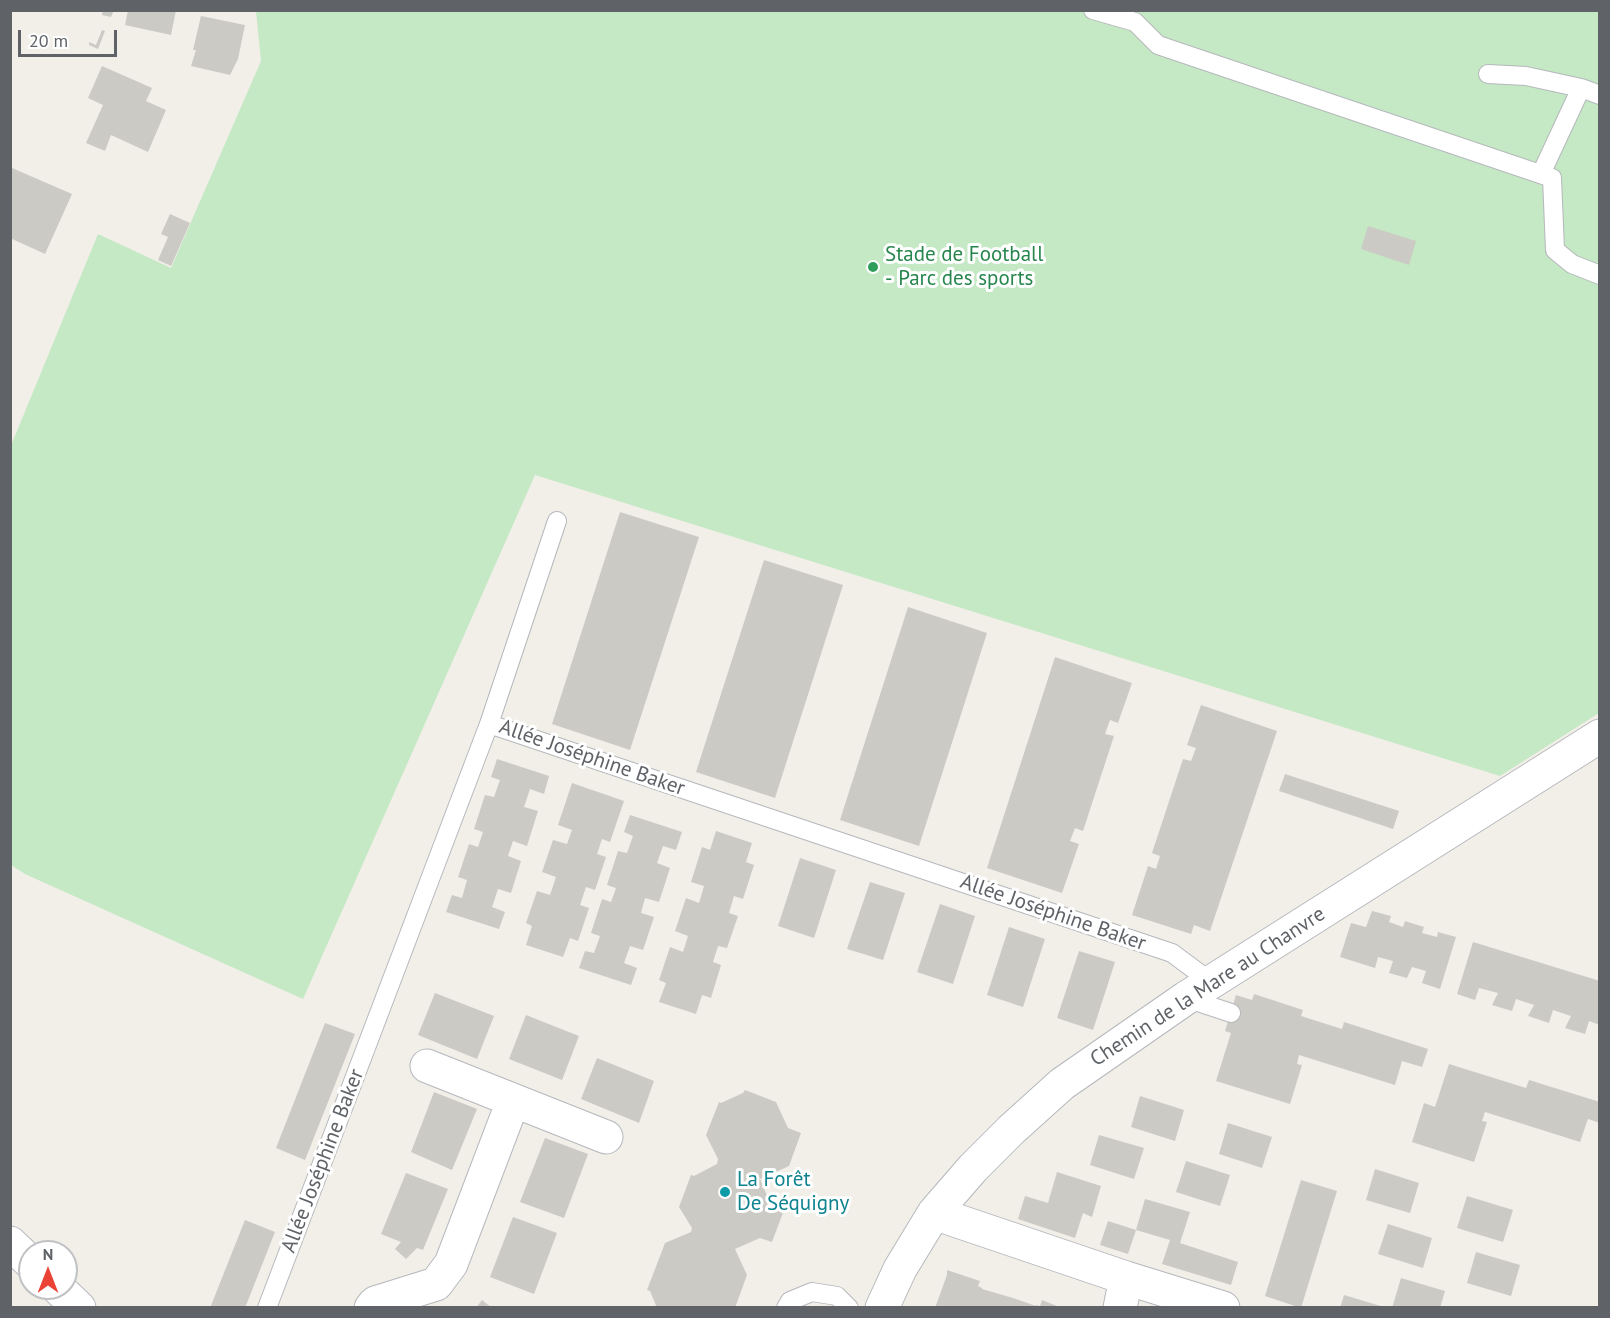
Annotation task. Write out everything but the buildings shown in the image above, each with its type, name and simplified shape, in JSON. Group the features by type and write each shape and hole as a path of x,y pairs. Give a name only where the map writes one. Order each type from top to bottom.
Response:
{"street":[{"name":"Chemin de la Mare au Chanvre","path":"882,1308 900,1269 934,1213 981,1160 1062,1084 1199,990 1599,736"},
{"path":"427,1066 606,1137"},
{"path":"371,1308 375,1303 436,1284 451,1264 513,1101"},
{"path":"934,1213 1123,1293 1223,1308"}],"lane":[{"path":"1093,10 1135,22 1158,45 1552,178 1555,250 1572,264 1599,275"},
{"path":"1488,74 1526,76 1581,88 1599,95"},
{"path":"1540,174 1581,88"},
{"path":"489,724 557,521"},
{"name":"Allée Joséphine Baker","path":"267,1308 489,724 1172,953 1199,990 1231,1013"},
{"path":"786,1308 790,1301 812,1292 837,1296 849,1308"}],"green space":[{"path":"256,11 1599,11 1599,713 1500,776 535,475 303,999 25,874 11,865 10,448 98,234 171,268 261,61"}],"place":[{"name":"Stade de Football - Parc des sports","path":"873,267"},
{"name":"La Forêt De Séquigny","path":"725,1192"}]}
